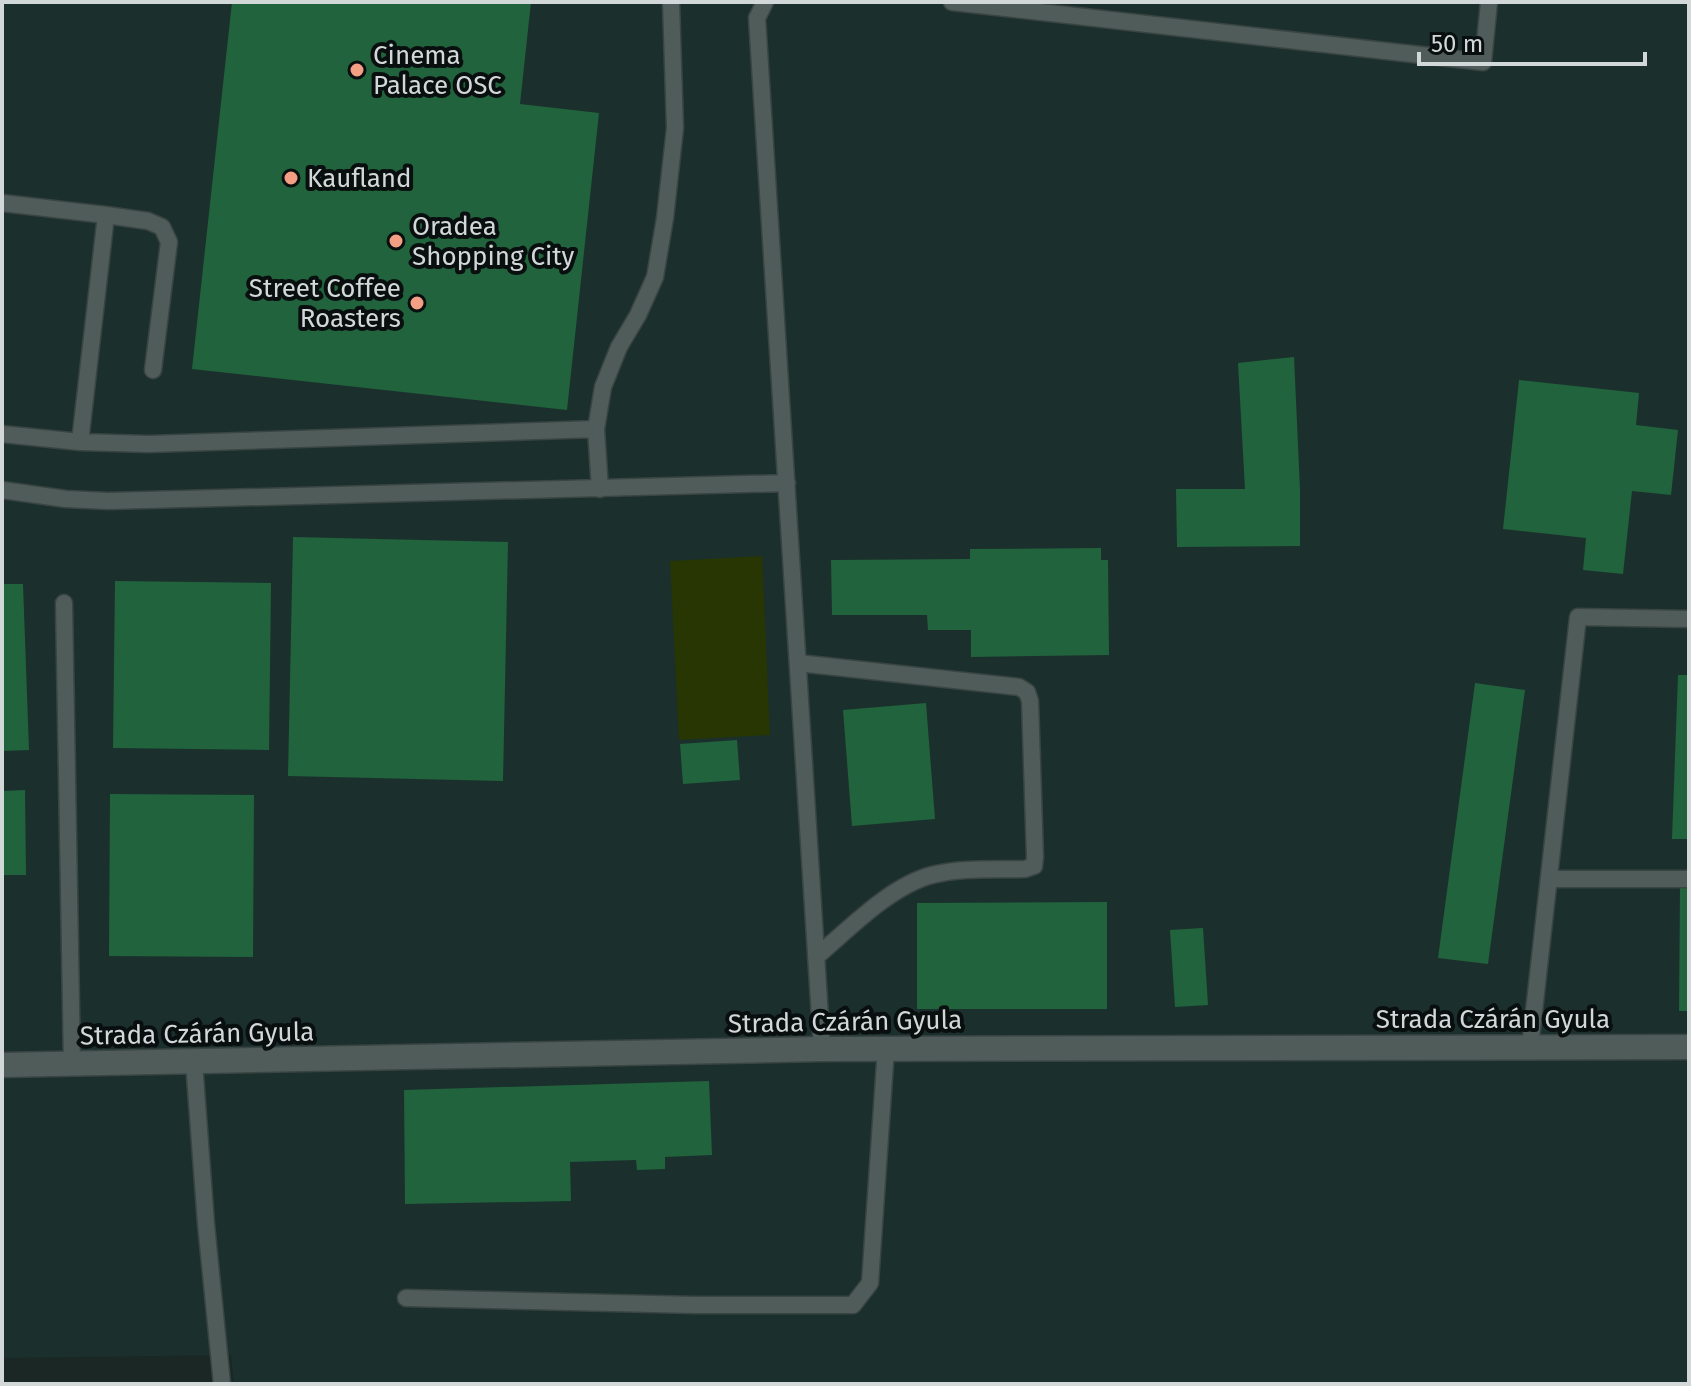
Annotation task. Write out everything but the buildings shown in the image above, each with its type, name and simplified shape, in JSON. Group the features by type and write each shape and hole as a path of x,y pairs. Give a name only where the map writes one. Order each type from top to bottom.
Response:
{"street":[{"name":"Strada Czárán Gyula","path":"2,1065 886,1048 1689,1047"}],"lane":[{"path":"600,489 596,429 603,387 619,347 655,277 665,218 675,128 671,2"},
{"path":"765,2 757,18 822,1049"},
{"path":"952,2 1483,62 1489,2"},
{"path":"2,203 148,221 162,227 169,242 153,370"},
{"path":"80,442 106,215"},
{"path":"2,434 80,442 149,444 596,429"},
{"path":"2,490 108,501 787,483"},
{"path":"64,603 72,1064"},
{"path":"1530,1047 1578,617 1689,619"},
{"path":"798,663 1019,687 1027,692 1030,701 1034,866 1025,869 949,871 915,881 875,907 816,957"},
{"path":"1550,879 1689,879"},
{"path":"406,1298 695,1305 853,1305 870,1283 886,1048"},
{"path":"194,1062 222,1384"}],"shaded area":[{"path":"2,2 1689,2 1689,1384 234,1384 231,1355 2,1358"}],"green space":[{"path":"762,556 770,735 679,740 670,561"}],"place":[{"name":"Cinema Palace OSC","path":"357,70"},
{"name":"Kaufland","path":"291,178"},
{"name":"Oradea Shopping City","path":"396,241"},
{"name":"Street Coffee Roasters","path":"417,303"}]}
